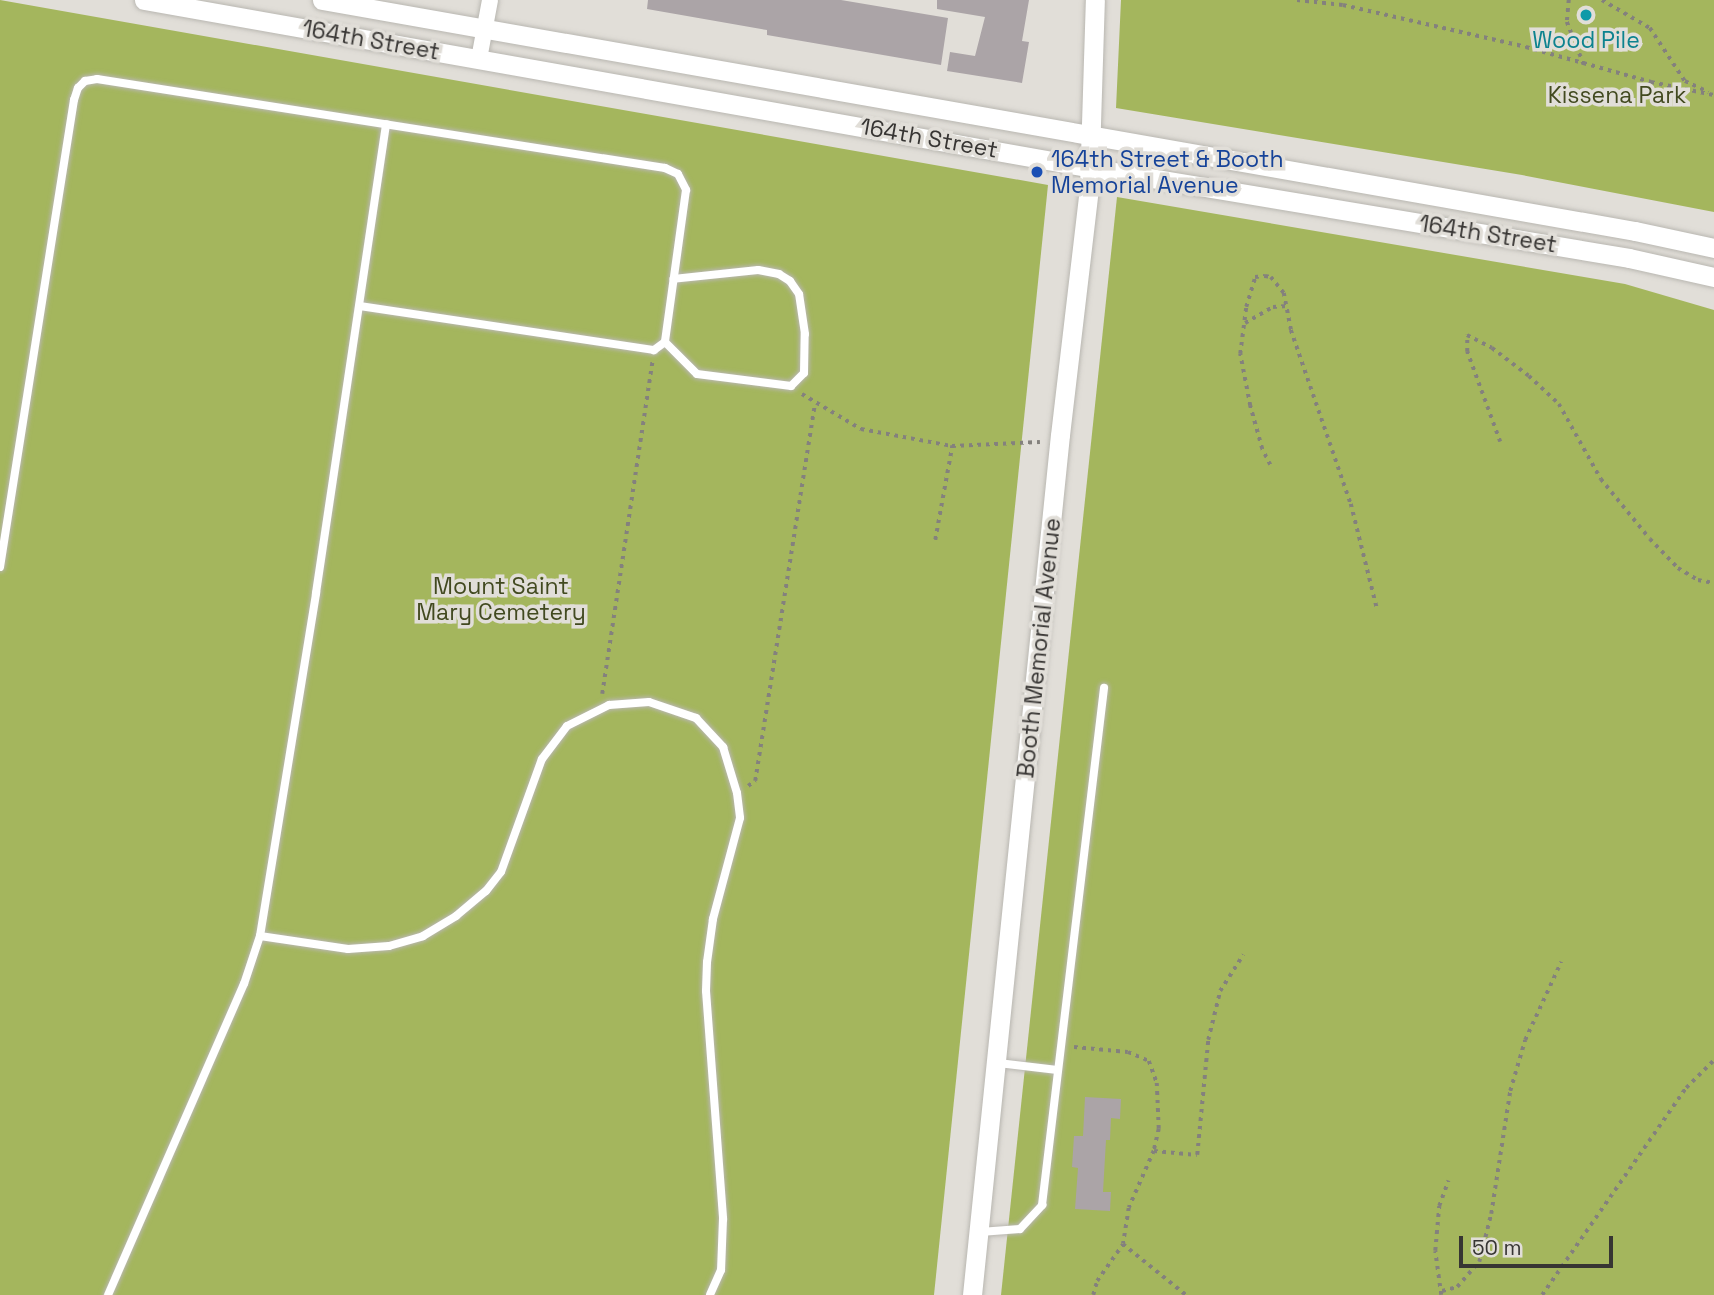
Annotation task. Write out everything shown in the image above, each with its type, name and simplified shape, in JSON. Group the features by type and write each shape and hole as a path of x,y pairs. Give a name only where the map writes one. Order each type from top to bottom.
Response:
{"street":[{"name":"164th Street","path":"144,0 1091,167 1616,256 1714,277"},
{"name":"164th Street","path":"322,0 1635,231 1714,248"},
{"path":"480,59 490,0"},
{"name":"Booth Memorial Avenue","path":"972,1295 998,1063 1060,435 1091,167 1095,0"}],"lane":[{"path":"0,567 78,88 85,81 97,79 665,168 678,174 686,190 664,342 654,350 360,306"},
{"path":"108,1295 244,984 260,936 360,306 386,124"},
{"path":"664,342 697,374 791,386 804,373 805,334 799,295 790,281 779,274 758,270 673,279"},
{"path":"980,1232 1020,1229 1042,1205 1104,688"},
{"path":"260,936 348,949 389,946 423,936 456,916 486,891 501,872 542,758 567,726 609,705 649,702 696,718 723,747 737,793 740,818 713,919 707,962 706,991 723,1219 721,1270 710,1295"},
{"path":"998,1063 1058,1070"}],"path":[{"path":"1297,0 1343,5 1526,47 1584,65 1714,95"},
{"path":"1569,0 1567,22 1584,65"},
{"path":"1602,0 1650,28 1685,81 1714,95"},
{"path":"1270,465 1262,449 1250,405 1240,354 1255,277 1271,277 1284,293 1291,330 1351,504 1377,608"},
{"path":"1245,323 1273,307 1287,306"},
{"path":"1500,442 1467,352 1467,335 1492,348 1520,369 1559,404 1601,479 1650,539 1678,568 1698,580 1714,583"},
{"path":"599,709 654,350"},
{"path":"791,386 815,404 861,429 951,446 1040,442"},
{"path":"737,793 755,781 815,404"},
{"path":"935,540 951,446"},
{"path":"1154,1151 1197,1155 1208,1040 1220,991 1243,955"},
{"path":"1448,1181 1439,1206 1435,1251 1442,1293 1457,1287 1479,1262 1491,1214 1510,1091 1525,1040 1561,962"},
{"path":"1061,1045 1128,1052 1149,1061 1157,1083 1159,1129 1154,1151 1129,1208 1123,1244 1097,1281 1093,1295"},
{"path":"1542,1295 1686,1088 1714,1060"},
{"path":"1123,1244 1186,1295"}],"green space":[{"name":"Mount Saint Mary Cemetery","path":"0,0 1048,185 934,1295 0,1295"},
{"name":"Kissena Park","path":"1121,0 1714,0 1714,212 1522,175 1116,108"},
{"path":"1117,197 1625,284 1714,310 1714,1295 1001,1295"}],"building":[{"path":"648,0 841,0 948,18 941,65 767,35 767,30 647,9"},
{"path":"937,0 1029,0 1022,41 1029,42 1022,83 947,71 950,52 975,56 985,17 937,9"},
{"path":"1085,1097 1121,1099 1120,1119 1111,1118 1110,1140 1106,1140 1103,1192 1111,1192 1110,1211 1075,1209 1078,1168 1072,1167 1074,1136 1083,1136"}],"place":[{"name":"Wood Pile","path":"1586,15"},
{"name":"164th Street & Booth Memorial Avenue","path":"1037,172"}]}
